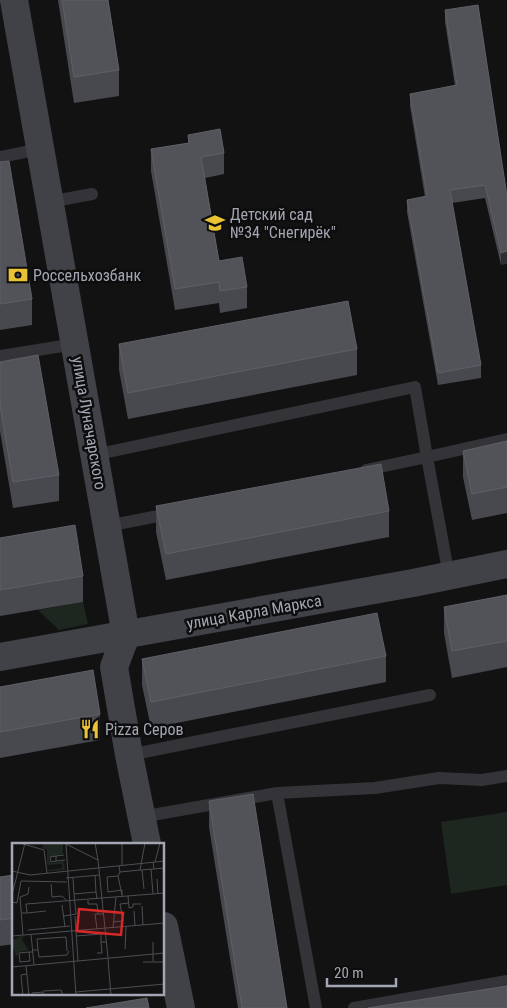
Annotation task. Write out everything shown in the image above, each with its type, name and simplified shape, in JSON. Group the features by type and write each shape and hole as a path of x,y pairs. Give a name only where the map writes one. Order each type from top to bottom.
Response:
{"street":[{"name":"улица Луначарского","path":"14,0 126,635"},
{"name":"улица Карла Маркса","path":"0,657 507,564"},
{"path":"126,635 114,667 147,843"},
{"path":"165,931 180,1008"}],"lane":[{"path":"0,157 40,149"},
{"path":"50,202 92,194"},
{"path":"0,356 75,344"},
{"path":"94,454 415,388 449,576"},
{"path":"350,474 507,440"},
{"path":"107,526 186,510"},
{"path":"129,755 430,696"},
{"path":"141,817 277,793 375,788 438,778 482,780 507,776"},
{"path":"277,793 316,1008"},
{"path":"354,1008 507,981"}],"shaded area":[{"path":"83,602 88,624 59,630 38,610"},
{"path":"507,812 507,885 451,894 441,822"}],"building":[{"path":"62,0 108,0 119,70 74,77"},
{"path":"478,5 507,196 507,251 501,253 485,185 450,190 481,365 438,373 407,200 427,196 410,94 457,85 445,10"},
{"path":"220,129 224,153 201,157 219,261 242,257 247,287 220,291 219,282 175,289 151,149 189,143 188,135"},
{"path":"9,161 32,299 0,304 0,162"},
{"path":"348,301 357,349 128,393 119,344"},
{"path":"38,355 59,475 13,482 0,405 0,362"},
{"path":"507,441 507,487 472,494 463,451"},
{"path":"381,464 389,511 166,554 156,506"},
{"path":"75,525 83,576 0,590 0,538"},
{"path":"507,595 507,641 452,651 444,607"},
{"path":"377,613 386,656 151,702 142,659"},
{"path":"93,670 100,714 0,732 0,687"},
{"path":"253,794 287,1008 242,1008 209,801"},
{"path":"12,875 12,918 0,920 0,877"},
{"path":"507,986 507,1008 368,1008"},
{"path":"147,998 149,1008 86,1008"}],"place":[{"name":"Детский сад №34 \"Снегирёк\"","path":"215,223"},
{"name":"Россельхозбанк","path":"18,275"},
{"name":"Pizza Серов","path":"90,729"}]}
